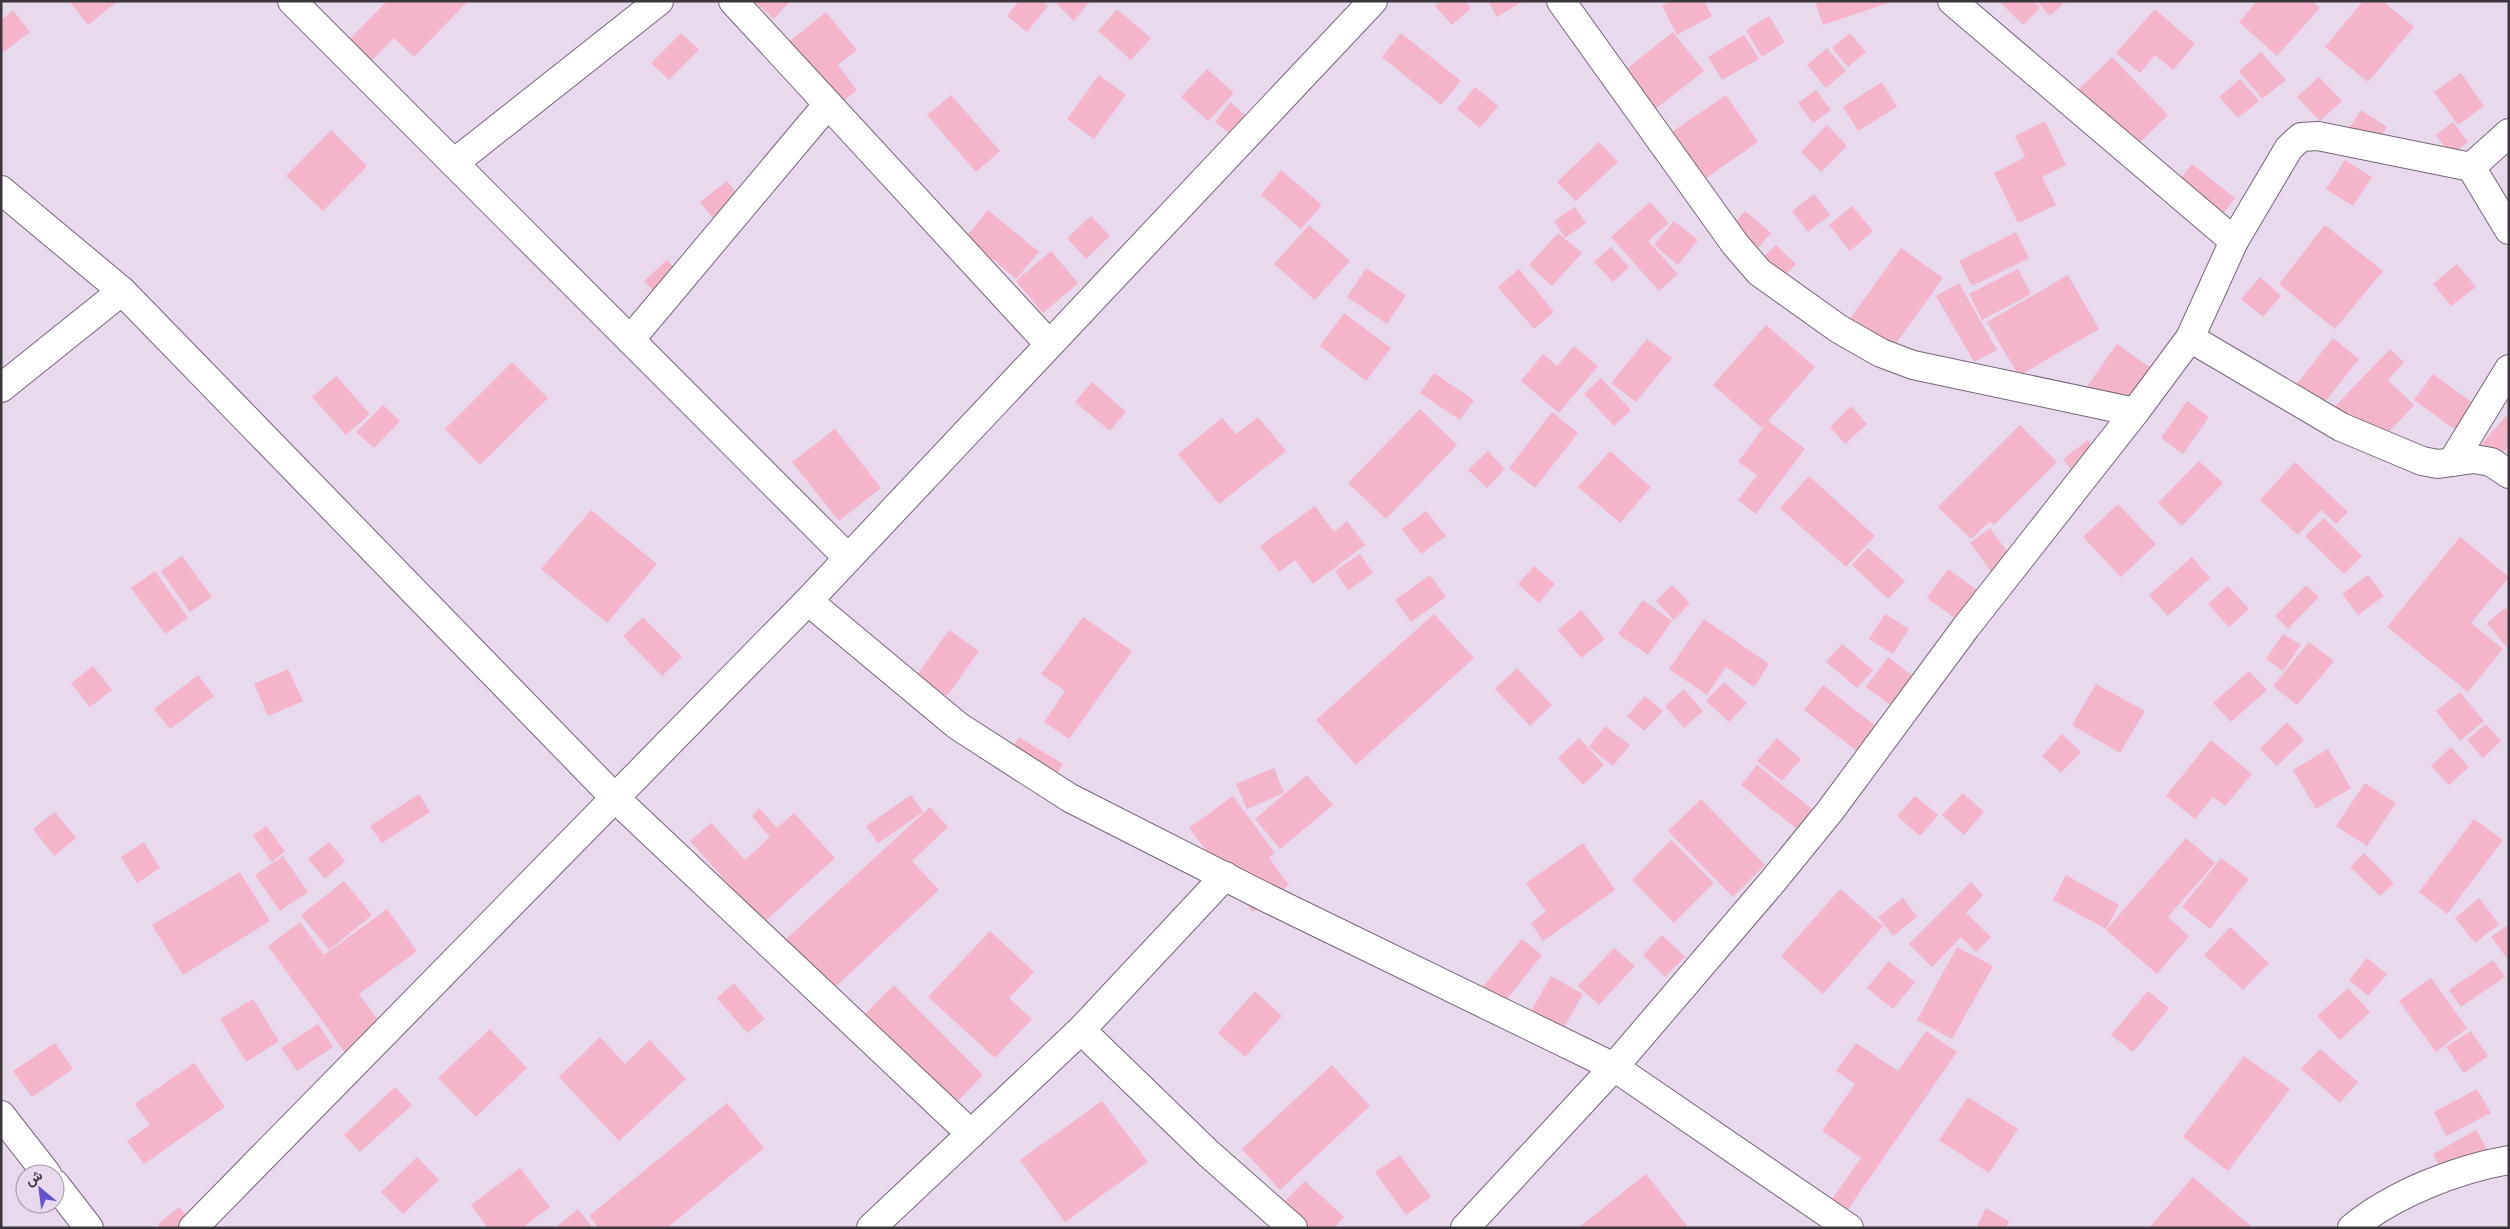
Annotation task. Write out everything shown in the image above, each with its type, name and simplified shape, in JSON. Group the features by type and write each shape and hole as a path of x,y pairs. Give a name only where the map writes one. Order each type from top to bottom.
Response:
{"street":[{"path":"292,1 848,558"},
{"path":"454,163 659,1"},
{"path":"733,1 1049,344"},
{"path":"194,1228 808,601 1373,1"},
{"path":"1561,1 1735,244 1759,272 1839,328 1881,352 1905,362 2134,412"},
{"path":"1952,1 2234,241"},
{"path":"630,340 828,104"},
{"path":"2471,168 2509,133"},
{"path":"1465,1228 1614,1067 1830,811 1966,627 2190,338 2234,241 2289,148 2301,137 2318,136 2471,168 2509,230"},
{"path":"1,190 122,291 615,798 971,1134"},
{"path":"1,388 122,291"},
{"path":"2190,338 2341,427 2422,460 2438,464 2474,459 2491,462 2509,474"},
{"path":"2452,462 2509,369"},
{"path":"808,601 958,726 1070,798 1614,1067 1849,1228"},
{"path":"871,1228 1081,1030 1226,876"},
{"path":"1081,1030 1208,1153 1293,1228"},
{"path":"1,1115 39,1164"},
{"path":"2352,1228 2421,1186 2487,1164 2509,1160"},
{"path":"65,1197 89,1228"}],"building":[{"path":"69,1 118,1 88,25"},
{"path":"387,1 468,1 414,57 394,38 371,61 349,40"},
{"path":"754,1 790,1 774,19"},
{"path":"1019,1 1042,1 1048,6 1027,32 1007,16"},
{"path":"1054,1 1090,1 1074,21"},
{"path":"1441,1 1465,1 1471,8 1452,25 1435,6"},
{"path":"1488,1 1523,1 1497,17"},
{"path":"1672,1 1704,1 1712,16 1677,35 1662,6"},
{"path":"1815,1 1891,1 1891,2 1823,25"},
{"path":"2002,1 2034,1 2040,8 2023,25 2001,3"},
{"path":"2037,1 2066,1 2050,16"},
{"path":"2257,1 2312,1 2320,8 2277,56 2239,22"},
{"path":"2363,1 2383,1 2414,27 2368,82 2325,47"},
{"path":"1117,9 1151,38 1131,60 1098,31"},
{"path":"2155,9 2195,44 2173,70 2155,55 2140,73 2116,53"},
{"path":"13,10 30,32 1,54 1,20"},
{"path":"826,12 857,50 838,65 857,90 835,108 785,45"},
{"path":"1769,16 1785,42 1762,57 1746,30"},
{"path":"1673,32 1704,71 1645,117 1615,78"},
{"path":"681,33 699,50 669,80 651,63"},
{"path":"1401,33 1461,81 1441,105 1382,57"},
{"path":"1850,33 1866,52 1848,67 1832,48"},
{"path":"1744,35 1759,59 1722,80 1708,57"},
{"path":"1827,48 1846,71 1826,88 1807,65"},
{"path":"2261,52 2286,80 2262,99 2239,71"},
{"path":"2112,57 2168,115 2128,154 2072,96"},
{"path":"1207,69 1234,93 1208,121 1181,97"},
{"path":"2461,73 2484,106 2458,125 2434,92"},
{"path":"1099,75 1126,95 1094,139 1067,119"},
{"path":"2319,77 2342,101 2320,121 2297,97"},
{"path":"2240,79 2259,101 2238,118 2219,97"},
{"path":"1882,82 1897,107 1858,131 1843,107"},
{"path":"1475,87 1498,106 1480,128 1457,109"},
{"path":"1816,90 1831,110 1813,123 1798,103"},
{"path":"951,95 1000,151 976,172 927,115"},
{"path":"1726,95 1758,142 1690,189 1657,142"},
{"path":"1230,102 1249,118 1234,137 1215,122"},
{"path":"2361,110 2387,127 2370,153 2344,136"},
{"path":"2045,121 2066,165 2042,177 2056,205 2018,223 1994,173 2025,157 2015,136"},
{"path":"2453,122 2468,142 2451,155 2436,135"},
{"path":"1827,125 1847,146 1821,172 1801,152"},
{"path":"331,130 367,166 323,211 286,176"},
{"path":"1599,142 1618,162 1576,201 1557,182"},
{"path":"2345,160 2372,177 2353,206 2326,189"},
{"path":"2192,164 2235,198 2215,224 2172,190"},
{"path":"1281,170 1322,205 1301,229 1261,195"},
{"path":"727,181 747,206 721,227 700,202"},
{"path":"1814,194 1830,215 1808,232 1792,211"},
{"path":"1650,202 1669,223 1648,241 1678,274 1659,291 1611,237"},
{"path":"1852,206 1873,231 1850,251 1829,225"},
{"path":"1575,207 1586,223 1565,238 1554,221"},
{"path":"988,210 1039,252 1016,279 966,237"},
{"path":"1745,211 1771,233 1750,257 1724,235"},
{"path":"1091,216 1110,236 1086,259 1067,238"},
{"path":"1674,221 1698,240 1678,265 1654,245"},
{"path":"1309,225 1350,261 1315,300 1274,264"},
{"path":"2325,225 2383,271 2335,329 2279,284"},
{"path":"2016,232 2029,258 1972,286 1959,261"},
{"path":"1558,233 1582,253 1552,286 1529,265"},
{"path":"1776,245 1796,264 1773,288 1752,268"},
{"path":"1611,247 1629,267 1613,282 1594,262"},
{"path":"1901,248 1943,278 1884,360 1842,330"},
{"path":"1051,251 1078,283 1043,313 1016,281"},
{"path":"667,260 682,276 659,297 644,281"},
{"path":"2457,264 2476,287 2451,306 2433,284"},
{"path":"1366,268 1406,295 1387,324 1347,297"},
{"path":"1519,269 1554,312 1534,329 1498,287"},
{"path":"2018,269 2031,294 1982,320 1969,294"},
{"path":"2068,275 2099,329 2019,376 1987,322"},
{"path":"2260,277 2281,296 2263,317 2241,299"},
{"path":"1959,283 1997,350 1974,362 1936,296"},
{"path":"1344,313 1391,348 1366,381 1320,346"},
{"path":"1766,325 1815,367 1762,428 1713,385"},
{"path":"2333,338 2359,359 2321,407 2295,386"},
{"path":"1647,339 1672,358 1636,402 1611,383"},
{"path":"2117,344 2169,381 2137,426 2085,389"},
{"path":"1574,346 1598,366 1559,413 1521,381 1543,354 1557,366"},
{"path":"2390,349 2404,362 2388,380 2414,405 2380,442 2321,421"},
{"path":"512,362 548,398 480,465 445,429"},
{"path":"1434,373 1474,400 1460,420 1420,393"},
{"path":"2433,374 2481,409 2461,434 2414,400"},
{"path":"336,376 370,414 346,435 312,397"},
{"path":"1601,378 1631,410 1614,426 1584,394"},
{"path":"1092,382 1126,412 1110,431 1075,402"},
{"path":"2187,401 2209,417 2183,454 2161,438"},
{"path":"383,405 400,421 374,448 356,432"},
{"path":"1851,406 1867,424 1845,444 1830,427"},
{"path":"1420,409 1457,445 1386,519 1348,483"},
{"path":"1552,412 1578,433 1535,488 1509,468"},
{"path":"2506,416 2509,418 2509,446 2497,460 2480,446"},
{"path":"1258,417 1286,451 1219,504 1178,454 1222,418 1236,434"},
{"path":"1768,421 1805,449 1756,514 1738,500 1757,475 1738,462"},
{"path":"2020,425 2057,462 1994,525 1990,521 1971,539 1938,507"},
{"path":"835,429 881,488 839,521 792,462"},
{"path":"2088,440 2100,456 2075,475 2063,459"},
{"path":"1488,451 1505,469 1487,488 1468,470"},
{"path":"1610,451 1651,487 1620,523 1578,487"},
{"path":"2199,461 2223,483 2182,526 2158,503"},
{"path":"2295,462 2348,512 2336,524 2321,510 2298,535 2260,500"},
{"path":"1809,476 1875,536 1846,567 1780,508"},
{"path":"2118,504 2156,544 2121,577 2083,537"},
{"path":"1315,506 1334,532 1347,521 1365,545 1313,584 1295,560 1279,572 1260,546"},
{"path":"591,510 657,564 607,623 541,569"},
{"path":"1426,511 1446,536 1421,554 1402,529"},
{"path":"2324,518 2362,556 2344,574 2305,536"},
{"path":"1990,528 2020,569 2000,584 1970,543"},
{"path":"2460,537 2509,577 2471,623 2503,649 2468,692 2387,627"},
{"path":"1868,548 1905,581 1888,599 1852,565"},
{"path":"1360,554 1373,573 1348,590 1335,571"},
{"path":"182,556 212,597 190,612 161,571"},
{"path":"2192,557 2210,578 2168,616 2149,595"},
{"path":"1534,566 1555,584 1539,603 1518,584"},
{"path":"1948,569 1988,598 1967,627 1927,598"},
{"path":"155,571 188,618 165,634 131,588"},
{"path":"1430,575 1446,597 1411,622 1395,600"},
{"path":"2368,575 2384,596 2358,615 2342,594"},
{"path":"1672,585 1690,603 1674,620 1656,601"},
{"path":"2306,585 2319,597 2288,629 2275,616"},
{"path":"2228,586 2249,609 2229,627 2208,604"},
{"path":"1643,600 1672,621 1648,655 1618,634"},
{"path":"2505,608 2509,612 2507,648 2487,623"},
{"path":"1581,610 1605,639 1581,658 1558,630"},
{"path":"1434,614 1474,658 1356,765 1316,720"},
{"path":"1885,614 1909,629 1893,654 1869,639"},
{"path":"643,617 682,657 662,676 623,636"},
{"path":"1083,617 1132,651 1069,739 1044,722 1065,691 1041,674"},
{"path":"1704,619 1769,664 1754,687 1726,667 1707,695 1669,669"},
{"path":"949,630 979,651 947,696 917,675"},
{"path":"2283,634 2301,645 2283,671 2266,659"},
{"path":"2309,642 2334,661 2297,705 2273,686"},
{"path":"1842,644 1873,670 1857,688 1826,662"},
{"path":"1888,657 1915,678 1893,707 1866,687"},
{"path":"93,666 112,690 90,707 71,683"},
{"path":"1517,668 1552,705 1530,726 1495,689"},
{"path":"288,669 303,701 268,716 254,684"},
{"path":"2249,671 2267,690 2231,722 2213,703"},
{"path":"198,675 214,696 170,729 154,709"},
{"path":"1724,682 1747,703 1729,722 1706,701"},
{"path":"2096,684 2145,711 2120,753 2072,725"},
{"path":"1823,685 1886,734 1867,759 1804,710"},
{"path":"1684,689 1703,711 1684,728 1665,706"},
{"path":"2460,692 2484,721 2460,741 2436,711"},
{"path":"1645,696 1663,711 1644,731 1627,716"},
{"path":"2287,722 2304,740 2277,766 2260,749"},
{"path":"2486,724 2501,741 2483,758 2467,740"},
{"path":"1605,726 1630,745 1613,766 1589,747"},
{"path":"2062,734 2081,752 2061,773 2042,756"},
{"path":"1019,737 1063,764 1050,785 1007,757"},
{"path":"1579,738 1604,765 1583,785 1558,758"},
{"path":"1777,738 1801,759 1782,781 1757,761"},
{"path":"2211,740 2252,774 2225,806 2213,797 2195,819 2166,796"},
{"path":"2451,747 2469,767 2449,785 2431,766"},
{"path":"2328,749 2351,788 2316,809 2293,770"},
{"path":"1757,765 1826,820 1811,840 1741,785"},
{"path":"1274,768 1284,793 1247,809 1236,784"},
{"path":"1307,775 1333,805 1280,849 1255,819"},
{"path":"2365,783 2396,803 2367,846 2336,826"},
{"path":"1963,793 1984,812 1964,835 1942,815"},
{"path":"419,794 430,812 382,843 370,826"},
{"path":"911,795 923,812 878,843 866,826"},
{"path":"1233,796 1275,853 1269,858 1289,885 1253,912 1189,828"},
{"path":"1915,796 1938,815 1920,836 1897,816"},
{"path":"1701,799 1765,865 1733,897 1668,831"},
{"path":"930,807 948,827 912,861 939,890 831,991 784,941"},
{"path":"759,808 777,828 794,813 835,858 763,923 690,841 711,823 745,860 770,837 752,816"},
{"path":"55,812 76,838 54,856 33,829"},
{"path":"2474,819 2503,840 2447,914 2419,892"},
{"path":"266,826 285,851 272,862 253,836"},
{"path":"2186,838 2215,863 2168,917 2189,936 2157,974 2106,930"},
{"path":"1671,840 1714,883 1674,923 1632,880"},
{"path":"144,842 160,868 137,883 121,857"},
{"path":"329,842 345,861 325,879 308,859"},
{"path":"1583,843 1615,890 1543,941 1531,923 1546,912 1526,883"},
{"path":"2364,853 2394,883 2380,896 2350,867"},
{"path":"283,856 308,892 280,911 255,875"},
{"path":"2221,858 2249,879 2210,929 2182,907"},
{"path":"240,872 270,921 183,975 152,925"},
{"path":"2066,875 2119,905 2106,929 2053,900"},
{"path":"344,881 372,915 329,950 301,915"},
{"path":"1971,882 1983,895 1966,913 1991,937 1976,952 1961,937 1932,967 1909,944"},
{"path":"1840,889 1883,926 1823,994 1781,956"},
{"path":"1903,898 1917,917 1893,936 1878,917"},
{"path":"2479,898 2499,924 2475,943 2455,918"},
{"path":"387,909 417,951 359,994 383,1027 346,1054 268,946 300,922 324,955"},
{"path":"2509,924 2509,961 2491,937"},
{"path":"2230,927 2269,963 2243,990 2204,955"},
{"path":"990,931 1034,972 1009,998 1032,1019 995,1058 928,997"},
{"path":"1662,935 1685,957 1665,977 1643,955"},
{"path":"1522,939 1542,955 1502,1005 1482,988"},
{"path":"1957,947 1993,966 1952,1039 1917,1020"},
{"path":"1614,948 1635,966 1599,1005 1578,986"},
{"path":"2367,958 2387,974 2368,996 2349,980"},
{"path":"2493,960 2505,977 2461,1007 2449,990"},
{"path":"1889,961 1915,982 1893,1009 1867,988"},
{"path":"1551,976 1583,994 1559,1036 1527,1018"},
{"path":"2431,978 2467,1028 2436,1052 2399,1001"},
{"path":"734,983 765,1019 747,1033 717,998"},
{"path":"894,985 983,1075 953,1106 864,1015"},
{"path":"2348,988 2370,1012 2340,1040 2317,1016"},
{"path":"1255,991 1282,1016 1245,1057 1218,1033"},
{"path":"2148,991 2169,1008 2133,1052 2111,1035"},
{"path":"253,999 279,1041 246,1062 220,1019"},
{"path":"318,1024 333,1047 297,1071 281,1048"},
{"path":"490,1029 527,1068 476,1117 438,1078"},
{"path":"1926,1031 1957,1052 1846,1212 1830,1202 1861,1158 1822,1131 1855,1084 1836,1071 1856,1043 1898,1071"},
{"path":"2471,1031 2488,1056 2464,1073 2446,1047"},
{"path":"600,1037 625,1064 650,1040 686,1079 619,1141 559,1077"},
{"path":"55,1043 73,1069 32,1097 13,1071"},
{"path":"2320,1049 2358,1082 2340,1103 2301,1069"},
{"path":"2244,1056 2290,1089 2228,1171 2183,1137"},
{"path":"194,1063 225,1107 144,1164 127,1141 150,1125 135,1104"},
{"path":"1332,1065 1370,1106 1280,1190 1242,1149"},
{"path":"395,1087 412,1105 360,1152 344,1135"},
{"path":"2477,1089 2491,1113 2446,1136 2434,1112"},
{"path":"1968,1097 2018,1129 1989,1173 1939,1140"},
{"path":"1102,1101 1148,1162 1065,1222 1020,1160"},
{"path":"727,1103 764,1148 667,1228 599,1228 589,1216"},
{"path":"2476,1130 2488,1151 2445,1175 2433,1154"},
{"path":"1400,1155 1431,1197 1406,1215 1375,1172"},
{"path":"417,1157 439,1180 403,1214 381,1192"},
{"path":"520,1168 550,1207 522,1228 488,1228 471,1205"},
{"path":"1646,1174 1689,1228 1578,1228"},
{"path":"2193,1177 2253,1228 2149,1228"},
{"path":"1305,1181 1344,1217 1334,1228 1310,1228 1283,1203"},
{"path":"179,1207 197,1228 161,1228 158,1224"},
{"path":"1986,1208 2009,1221 2006,1228 1976,1228"},
{"path":"578,1209 593,1228 555,1228"}]}
